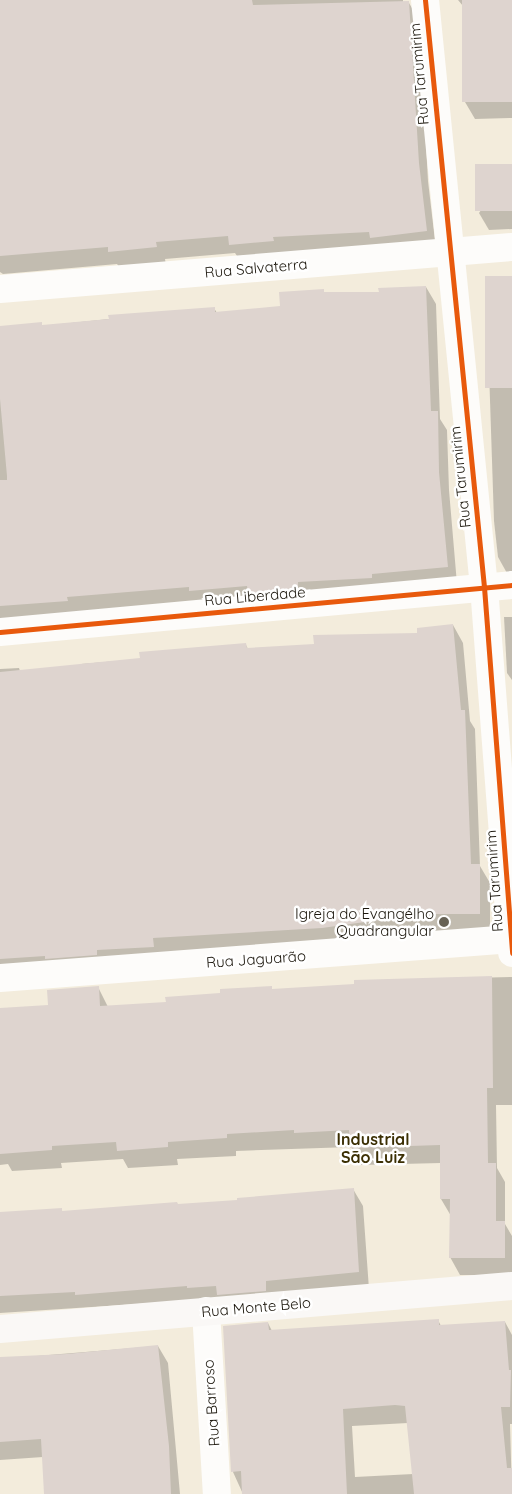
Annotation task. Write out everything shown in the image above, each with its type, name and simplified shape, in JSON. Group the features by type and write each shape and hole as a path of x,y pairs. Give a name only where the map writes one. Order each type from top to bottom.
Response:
{"street":[{"name":"Rua Tarumirim","path":"425,0 484,587 512,944"},
{"name":"Rua Salvaterra","path":"0,289 512,247"},
{"name":"Rua Liberdade","path":"0,632 512,585"},
{"name":"Rua Jaguarão","path":"0,978 512,944"},
{"name":"Rua Monte Belo","path":"0,1329 512,1286"},
{"name":"Rua Barroso","path":"206,1311 217,1494"}],"building":[{"path":"0,0 252,0 253,5 409,1 419,163 427,231 370,238 369,232 273,237 274,241 229,245 228,236 156,242 157,247 108,252 108,247 0,256"},
{"path":"462,0 512,0 512,102 462,102"},
{"path":"475,164 512,164 512,211 475,211"},
{"path":"485,276 512,276 512,388 485,388"},
{"path":"426,286 431,411 438,411 439,472 448,567 372,574 372,578 298,582 298,589 248,594 247,586 189,591 189,587 67,597 68,601 0,606 0,480 7,480 7,476 0,399 0,326 42,322 42,325 109,319 108,315 215,307 215,312 280,306 279,292 324,289 324,292 379,292 378,288"},
{"path":"453,624 461,710 465,710 471,864 480,864 480,914 422,914 322,928 153,938 154,947 97,950 97,955 45,959 45,956 0,959 0,672 140,658 139,652 246,643 247,648 314,644 313,635 417,633 417,628"},
{"path":"492,976 493,1088 487,1088 488,1163 496,1163 496,1221 505,1221 505,1258 449,1258 450,1199 440,1199 440,1145 350,1148 349,1130 294,1133 294,1130 227,1134 227,1138 168,1142 168,1147 117,1151 116,1142 52,1146 52,1150 0,1154 0,1008 48,1005 47,990 99,986 100,1006 166,1002 165,997 220,993 220,989 272,986 272,989 354,984 354,980"},
{"path":"354,1188 359,1272 266,1281 266,1291 217,1295 216,1286 187,1288 187,1286 75,1295 75,1292 0,1296 0,1212 62,1208 62,1211 177,1202 178,1204 237,1200 237,1198"},
{"path":"439,1319 439,1325 505,1321 509,1370 511,1370 510,1407 501,1407 507,1468 512,1468 512,1494 414,1494 405,1406 395,1405 343,1409 347,1494 242,1494 241,1471 231,1472 223,1326 268,1322 269,1330"},
{"path":"158,1345 169,1446 171,1494 44,1494 41,1439 0,1442 0,1357 67,1354"}],"cycle path":[{"path":"425,0 484,587 512,953"},
{"path":"0,632 512,585"}],"place":[{"name":"Igreja do Evangélho Quadrangular","path":"444,922"}],"district":[{"name":"Industrial São Luiz","path":"373,1148"}]}
